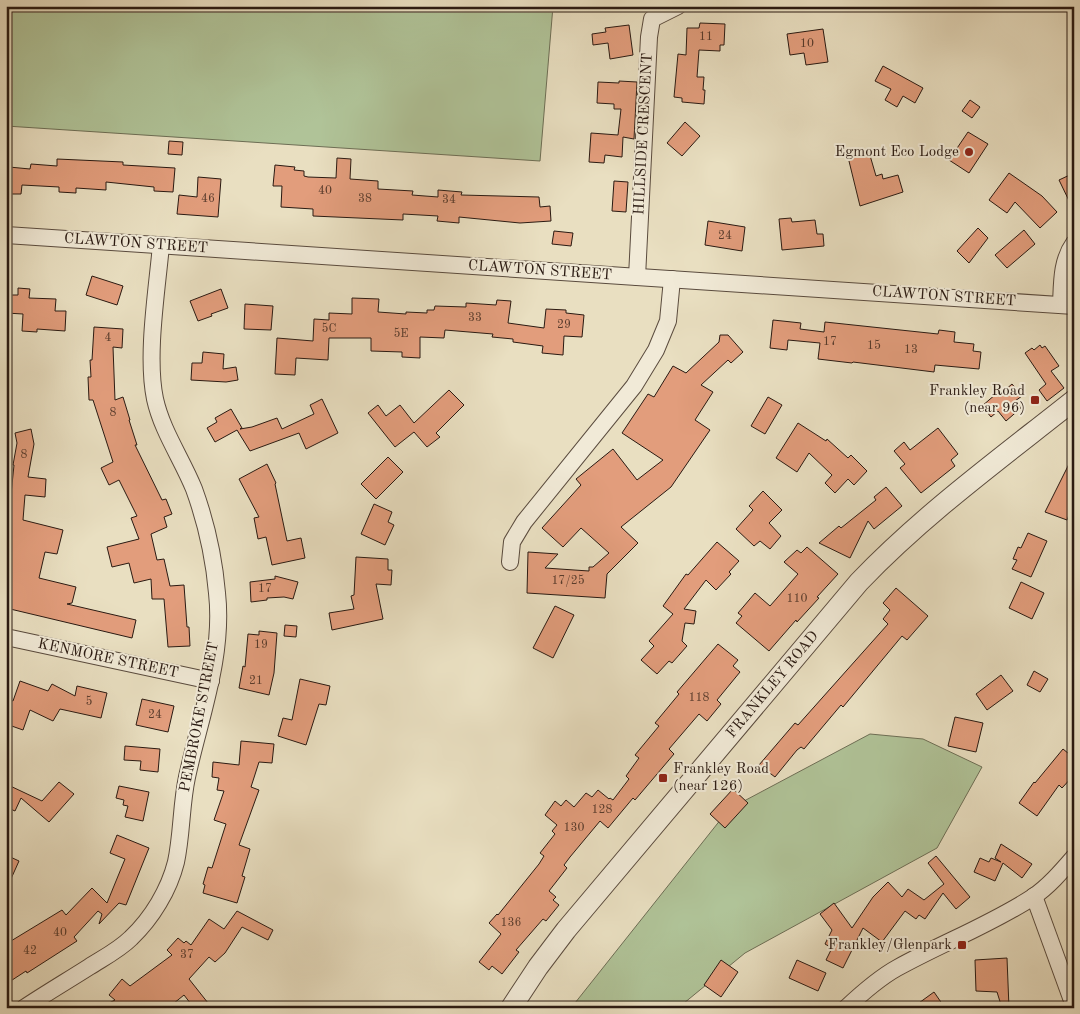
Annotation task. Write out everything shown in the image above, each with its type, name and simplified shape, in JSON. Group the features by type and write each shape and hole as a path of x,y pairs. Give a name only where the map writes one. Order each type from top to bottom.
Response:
{"street":[{"name":"HILLSIDE CRESCENT","path":"637,277 649,37 652,19 678,6"},
{"name":"CLAWTON STREET","path":"6,235 672,278 1067,306"},
{"path":"1067,306 1063,266 1068,251 1074,243"},
{"name":"PEMBROKE STREET","path":"24,1008 110,954 130,939 160,902 176,862 186,781 211,681 216,652 218,613 211,551 203,515 193,488 160,416 155,397 152,344 161,246"},
{"path":"510,562 512,542 524,522 634,386 656,350 668,321 672,278"},
{"name":"FRANKLEY ROAD","path":"511,1008 538,967 566,930 859,582 890,550 923,521 1074,400"},
{"name":"KENMORE STREET","path":"6,637 211,681"},
{"path":"846,1008 862,993 896,969 1002,915 1034,896 1058,876 1074,858"},
{"path":"1034,896 1074,1006"}],"green space":[{"path":"6,6 553,6 540,161 6,126"},
{"path":"870,734 923,739 982,767 937,848 745,953 678,1008 571,1008 729,809"}],"building":[{"path":"700,23 725,24 724,45 720,45 720,51 699,50 697,77 704,77 704,104 682,102 682,98 674,97 678,54 686,55 687,28 699,28"},
{"path":"629,25 633,55 610,59 608,43 593,45 592,34 606,32 605,28"},
{"path":"823,29 828,62 806,65 804,53 790,55 787,34"},
{"path":"883,66 923,88 915,103 903,96 897,107 885,100 891,89 875,81"},
{"path":"619,81 637,82 634,139 623,137 622,157 605,155 604,163 589,162 591,133 618,135 621,109 614,109 614,104 597,103 598,82 619,83"},
{"path":"970,100 980,107 972,118 962,111"},
{"path":"685,122 700,136 682,156 667,143"},
{"name":"Egmont Eco Lodge","path":"968,132 988,144 969,173 949,160"},
{"path":"169,141 183,142 182,155 168,154"},
{"path":"869,152 876,176 882,174 883,179 898,175 903,192 860,206 848,157"},
{"path":"337,158 351,159 350,179 378,181 378,189 413,191 412,195 438,197 438,190 462,192 461,195 539,197 540,207 550,206 551,221 520,223 459,217 459,223 437,221 438,216 403,214 403,220 313,216 313,209 281,207 282,186 273,186 275,165 295,167 294,170 304,171 304,176 308,177 336,178"},
{"path":"57,159 123,162 123,165 175,168 173,192 154,191 154,187 106,182 106,190 76,188 76,193 59,192 59,187 22,185 21,194 7,194 9,167 30,169 31,164 57,166"},
{"path":"1009,173 1042,196 1057,212 1040,228 1015,202 1007,213 989,200"},
{"path":"1074,173 1074,211 1059,180"},
{"path":"198,177 221,179 218,217 177,214 179,195 197,197"},
{"path":"614,181 628,182 626,212 612,211"},
{"path":"791,218 792,222 815,220 817,234 823,234 824,246 782,250 779,219"},
{"path":"708,221 745,227 742,251 705,245"},
{"path":"978,228 988,238 969,263 957,251"},
{"path":"1024,230 1035,244 1007,268 995,255"},
{"path":"554,231 573,233 571,246 552,244"},
{"path":"92,276 123,286 117,305 86,295"},
{"path":"18,288 30,289 29,298 56,299 55,311 66,311 65,331 37,329 37,332 22,331 23,314 6,313 6,295 18,295"},
{"path":"221,289 228,308 198,321 190,301"},
{"path":"352,298 379,299 378,312 406,314 406,312 427,313 427,310 434,310 435,306 466,307 466,303 496,305 497,300 511,301 508,323 544,328 546,309 566,310 566,313 584,315 582,337 564,336 563,355 542,353 543,346 513,342 513,339 492,337 493,334 445,330 444,338 420,337 420,358 402,357 402,352 371,351 371,338 329,338 328,360 296,358 295,375 275,374 277,338 313,341 314,319 329,320 329,313 352,314"},
{"path":"245,304 273,306 271,330 244,329"},
{"path":"773,320 801,323 800,329 824,332 825,322 938,334 939,330 955,332 954,342 974,344 973,351 981,352 979,369 935,365 934,372 818,359 820,343 788,340 787,350 770,348"},
{"path":"94,327 123,329 122,348 113,347 115,400 123,397 137,445 135,445 162,500 166,499 172,514 164,517 167,527 151,534 157,560 164,559 170,586 184,585 190,646 168,647 164,599 152,599 151,579 134,583 129,563 112,567 107,547 139,539 131,518 137,516 119,480 109,485 101,468 113,462 93,400 89,400 88,377 91,377 90,360 92,360"},
{"path":"720,335 728,335 743,352 731,363 728,360 701,385 713,392 695,420 710,430 671,487 621,527 638,543 607,574 605,598 527,593 528,552 558,554 545,568 589,571 589,567 593,567 609,553 581,528 563,547 542,528 581,485 576,479 613,449 637,480 663,460 622,433 648,394 654,397 673,366 686,373 719,342"},
{"path":"1040,345 1042,348 1045,346 1059,366 1051,371 1064,388 1047,401 1039,390 1046,384 1025,353 1032,348 1034,350"},
{"path":"203,352 224,354 223,369 236,367 238,380 226,382 191,380 192,363 202,363"},
{"path":"1012,384 1022,396 1015,401 1021,408 1006,421 998,411 991,417 982,406"},
{"path":"449,390 464,405 436,433 440,437 427,447 414,432 395,447 368,413 378,405 386,416 400,405 414,423"},
{"path":"768,397 782,405 765,434 751,426"},
{"path":"322,399 338,433 306,449 299,433 250,451 237,430 215,442 207,428 217,422 215,418 231,409 242,428 240,429 252,427 277,418 282,429 314,414 310,405"},
{"path":"798,423 826,441 827,439 848,458 851,455 867,471 854,485 848,479 835,493 825,483 832,475 809,453 797,472 776,458"},
{"path":"938,428 958,454 951,460 955,466 921,493 900,468 905,464 894,451 904,442 910,450"},
{"path":"31,429 34,444 28,477 46,479 45,497 25,495 23,520 63,530 57,554 45,552 39,578 76,587 72,603 67,604 136,620 132,638 6,608 6,513 9,514 13,465 17,443 15,433"},
{"path":"1074,454 1074,502 1067,520 1045,512"},
{"path":"388,457 403,472 376,499 361,484"},
{"path":"267,464 276,483 287,541 301,538 305,558 272,565 266,537 258,539 254,518 259,517 239,479"},
{"path":"886,487 902,506 874,529 868,521 850,558 819,543 839,526 841,528 876,500 874,497"},
{"path":"763,491 782,510 769,523 781,536 770,549 760,541 754,546 736,529 753,510 749,506"},
{"path":"374,504 392,512 388,522 394,525 385,545 361,534"},
{"path":"1028,533 1047,541 1031,577 1012,569 1017,560 1013,559 1018,547 1021,548"},
{"path":"717,542 739,561 729,572 731,574 716,590 706,580 684,609 696,611 694,624 685,623 682,641 687,646 672,663 669,661 657,674 641,660 654,646 649,641 673,614 663,606 686,574 688,575"},
{"path":"807,547 838,574 817,597 819,598 797,622 796,620 769,651 736,623 742,616 738,613 755,593 770,606 798,574 784,562 797,550 801,553"},
{"path":"356,557 388,559 388,570 392,570 391,585 376,584 383,619 332,630 329,613 354,609 351,596 354,595"},
{"path":"275,576 298,582 293,599 284,597 267,598 267,600 251,602 250,582 275,579"},
{"path":"1021,582 1044,593 1032,619 1009,608"},
{"path":"896,588 928,616 907,640 902,636 843,707 841,705 804,749 801,747 797,750 775,777 759,765 795,723 798,725 888,624 883,619 890,610 883,603"},
{"path":"555,606 574,615 553,658 533,648"},
{"path":"285,625 297,626 296,637 284,636"},
{"path":"259,631 277,633 274,673 269,695 239,688 243,666 245,667 248,634 259,635"},
{"path":"718,644 738,660 733,666 740,672 717,700 721,704 707,721 699,714 669,749 674,754 635,800 633,798 608,828 600,821 564,865 567,868 549,891 556,897 553,900 559,905 546,921 543,919 516,950 519,952 502,974 492,966 489,970 479,962 501,934 489,923 498,915 544,856 540,853 555,834 552,831 557,825 545,815 555,801 561,806 566,800 574,807 586,793 592,797 598,790 613,800 629,779 626,776 639,758 635,755 659,726 655,723 679,694 677,692"},
{"path":"1034,671 1048,679 1040,692 1027,685"},
{"path":"1001,675 1013,691 987,710 976,694"},
{"path":"300,679 330,686 326,705 319,704 306,745 278,736 283,718 292,720"},
{"path":"20,681 48,691 52,684 75,696 77,686 107,693 101,718 60,709 53,721 30,710 23,730 6,724 6,699 13,701"},
{"path":"142,699 174,706 168,732 136,725"},
{"path":"955,717 983,723 976,752 948,746"},
{"path":"241,741 274,744 272,763 259,762 251,787 259,790 239,845 250,849 242,876 245,877 237,903 203,893 205,885 203,884 208,867 212,868 226,824 214,820 224,791 217,790 219,778 212,777 213,762 239,765"},
{"path":"125,746 160,749 158,772 140,770 141,761 124,760"},
{"path":"1063,749 1074,758 1074,775 1062,788 1059,785 1037,816 1019,803 1034,782"},
{"path":"59,782 74,794 49,822 21,798 15,811 6,807 6,784 42,801"},
{"path":"119,786 149,792 143,821 125,817 128,806 123,805 124,800 116,798"},
{"path":"733,789 748,803 725,828 710,814"},
{"path":"117,835 149,848 126,905 119,903 99,924 102,914 98,911 74,937 77,941 6,984 6,944 62,910 66,915 92,888 107,903 125,859 110,853"},
{"path":"1001,844 1032,864 1022,878 1003,863 995,881 974,872 980,858 989,862 991,858 1001,862 995,858"},
{"path":"6,855 19,861 6,890"},
{"path":"936,856 970,897 956,909 943,893 925,919 919,915 916,919 905,911 882,942 863,928 843,968 826,960 832,948 825,944 832,930 820,914 834,903 852,928 873,897 888,882 902,897 908,889 924,900 944,884 928,863"},
{"path":"237,911 273,930 268,940 242,927 225,953 215,962 209,957 189,979 212,1008 194,1008 184,995 168,1008 99,1008 115,1000 109,995 122,979 130,986 172,955 167,950 178,938 184,943 186,941 191,945 209,919 224,929"},
{"path":"1007,958 1009,1008 1002,1008 997,992 976,991 975,960"},
{"path":"721,960 738,972 721,997 704,985"},
{"path":"797,960 826,973 818,991 789,978"},
{"path":"934,992 945,1008 912,1008"}],"place":[{"name":"Egmont Eco Lodge","path":"969,152"},
{"name":"Frankley Road (near 96)","path":"1035,400"},
{"name":"Frankley Road (near 126)","path":"663,778"},
{"name":"Frankley/Glenpark","path":"962,945"}]}
